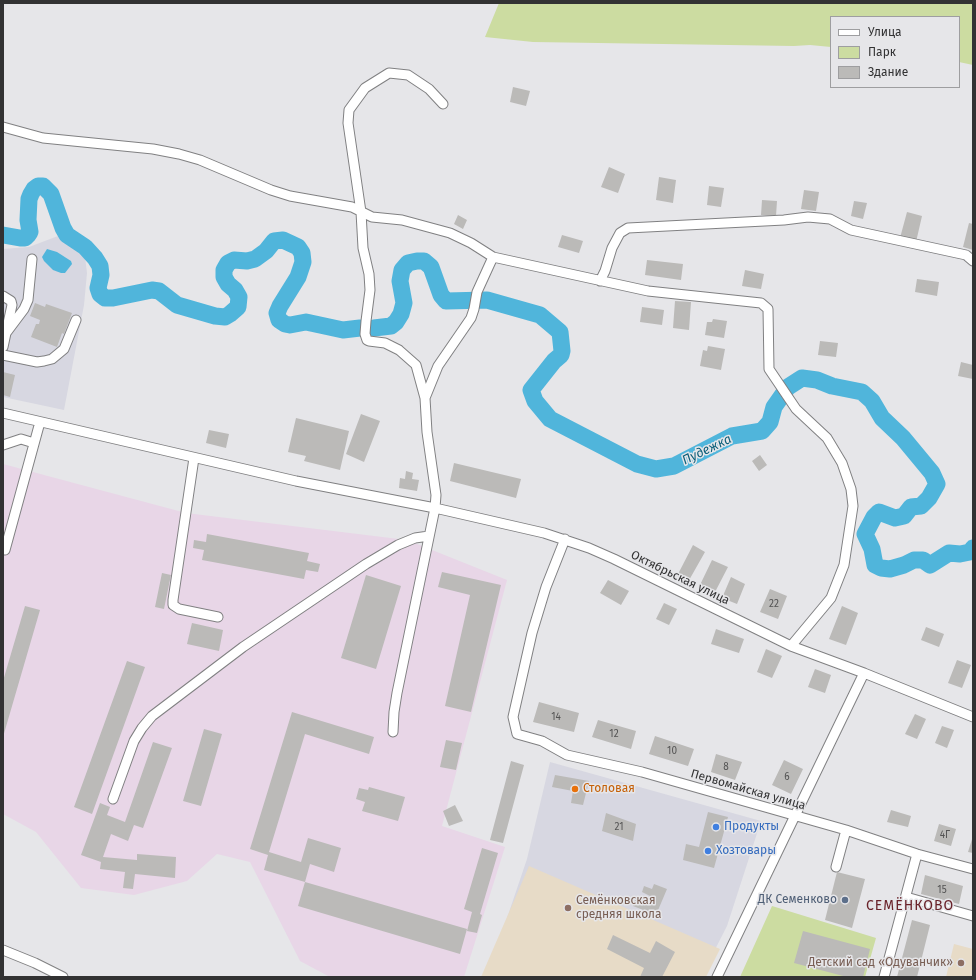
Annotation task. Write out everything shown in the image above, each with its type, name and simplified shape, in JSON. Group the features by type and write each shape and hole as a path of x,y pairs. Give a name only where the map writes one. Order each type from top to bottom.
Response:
{"street":[{"path":"393,732 396,693 435,508 436,495 427,432 425,398 416,365 399,350 385,343 367,340 365,334 370,290 369,274 363,248 361,212 348,123 349,110 365,88 389,73 408,75 429,89 443,104"},
{"path":"3,127 43,138 153,148 179,154 200,160 271,190 290,196 352,207 372,217 402,220 450,233 471,243 492,257 648,291 761,303 768,308 769,369 796,409 827,438 842,462 851,489 853,506 844,565 831,598 791,646"},
{"path":"600,281 605,271 612,248 620,232 628,228 784,220 808,216 830,219 851,230 966,255 973,261"},
{"path":"425,398 438,366 466,326 474,309 477,292 492,257"},
{"path":"6,333 24,309 28,300 32,259"},
{"path":"3,296 10,301 12,305 3,347"},
{"path":"3,355 37,362 52,359 64,349 76,320"},
{"name":"Октябрьская улица","path":"3,413 194,458 508,524 565,539 614,559 791,646 864,673 973,717"},
{"path":"4,552 40,422"},
{"path":"3,446 20,440 34,443"},
{"path":"194,458 173,600 174,605 179,609 218,618"},
{"path":"113,799 134,741 152,716 243,647 366,564 398,545 415,538 429,536"},
{"name":"Первомайская улица","path":"565,539 546,587 532,633 513,717 517,734 542,741 567,755 642,772 846,830 917,854 973,869"},
{"path":"717,977 864,673"},
{"path":"836,867 846,830"},
{"path":"884,977 917,854"},
{"path":"906,897 973,914"},
{"path":"3,950 35,963 63,977"}],"shaded area":[{"path":"58,236 85,257 87,273 84,305 64,410 3,397 3,249 29,247"},
{"path":"3,464 186,513 407,540 507,580 442,826 505,847 464,977 330,977 300,961 250,862 217,854 187,881 134,895 81,888 36,832 3,814"},
{"path":"550,762 761,821 727,926 701,977 487,977 527,859"},
{"name":"Семёнковская средняя школа","path":"529,866 720,949 706,977 481,977"},
{"name":"Детский сад «Одуванчик»","path":"954,944 973,949 973,977 946,977"}],"green space":[{"path":"499,3 973,3 973,65 960,62 960,16 830,16 830,47 810,45 533,42 485,37"},
{"path":"772,906 876,938 865,977 740,977"}],"water":[{"path":"47,249 57,252 71,261 72,264 65,273 53,270 44,261 42,257"}],"building":[{"path":"513,87 530,91 526,106 510,102"},
{"path":"609,167 625,174 618,193 601,187"},
{"path":"659,177 676,180 673,203 656,200"},
{"path":"709,186 724,188 721,207 707,205"},
{"path":"804,190 819,192 816,211 801,209"},
{"path":"762,200 777,201 776,216 761,215"},
{"path":"854,201 867,203 863,219 851,216"},
{"path":"907,212 922,216 916,242 900,238"},
{"path":"458,215 467,220 463,229 454,224"},
{"path":"969,223 973,224 973,250 963,247"},
{"path":"562,235 583,241 579,253 558,247"},
{"path":"647,260 683,264 681,280 645,275"},
{"path":"745,270 764,274 761,289 742,286"},
{"path":"917,279 939,282 937,296 915,292"},
{"path":"675,301 691,302 689,330 673,328"},
{"path":"35,303 45,307 46,304 72,313 57,347 31,337 36,324 39,324 40,320 30,316"},
{"path":"642,307 664,310 662,325 640,322"},
{"path":"713,319 727,321 724,338 705,335 707,322 712,322"},
{"path":"820,341 838,343 836,357 818,355"},
{"path":"708,346 725,349 721,370 700,366 703,350 707,351"},
{"path":"961,362 973,365 973,379 958,376"},
{"path":"3,372 15,375 10,397 3,395"},
{"path":"361,414 380,421 364,462 346,454"},
{"path":"296,418 349,431 340,470 304,461 306,456 288,452"},
{"path":"209,430 229,434 226,448 206,443"},
{"path":"760,455 767,465 759,471 752,461"},
{"path":"454,463 521,479 516,498 450,481"},
{"path":"406,471 413,473 412,479 419,480 417,491 399,488 400,478 405,479"},
{"path":"207,534 309,553 307,561 320,564 318,572 306,570 304,579 202,560 204,550 193,548 194,540 206,542"},
{"path":"693,545 705,552 688,582 677,576"},
{"path":"712,560 728,567 714,594 699,587"},
{"path":"442,572 501,585 471,712 445,706 470,595 438,587"},
{"path":"162,573 171,575 164,609 155,607"},
{"path":"366,575 401,586 376,669 341,658"},
{"path":"731,577 745,584 737,604 722,598"},
{"path":"608,580 629,591 621,605 600,593"},
{"path":"770,589 787,596 778,619 760,612"},
{"path":"664,603 677,609 669,625 656,619"},
{"path":"25,606 40,610 3,737 3,681"},
{"path":"842,606 858,613 846,645 829,639"},
{"path":"192,623 223,630 219,651 187,644"},
{"path":"926,627 944,634 939,647 921,640"},
{"path":"716,629 744,639 739,653 711,644"},
{"path":"766,649 782,656 772,678 757,672"},
{"path":"957,660 971,665 962,688 948,683"},
{"path":"127,661 145,667 92,814 74,807"},
{"path":"815,669 831,675 825,693 808,687"},
{"path":"539,702 579,713 574,732 533,722"},
{"path":"292,712 374,737 369,754 305,734 269,852 301,862 308,838 341,848 334,872 310,864 305,882 264,870 268,855 250,849"},
{"path":"915,714 926,719 917,739 905,734"},
{"path":"598,720 636,731 631,749 592,737"},
{"path":"942,726 954,730 947,748 935,743"},
{"path":"204,729 222,734 201,806 183,801"},
{"path":"655,736 694,749 688,766 649,754"},
{"path":"446,740 462,743 456,770 440,767"},
{"path":"153,742 172,748 143,828 134,825 128,841 111,834 103,857 137,860 137,854 176,857 175,878 135,874 133,889 123,888 125,872 100,869 101,862 81,855 100,803 110,807 107,815 125,822"},
{"path":"716,754 742,762 735,780 711,772"},
{"path":"784,760 803,769 791,794 772,785"},
{"path":"511,761 524,765 503,843 490,840"},
{"name":"Столовая","path":"555,775 589,781 583,805 571,803 573,791 552,787"},
{"path":"369,787 405,797 398,821 362,811 365,802 356,799 359,788 368,790"},
{"path":"455,805 463,821 449,826 443,811"},
{"path":"891,810 911,816 908,827 887,822"},
{"path":"708,812 728,817 714,868 683,860 686,844 699,847"},
{"path":"606,813 636,824 633,841 602,831"},
{"path":"939,824 956,829 951,846 934,841"},
{"path":"973,836 973,853 968,852"},
{"path":"482,848 498,853 480,914 482,915 477,933 467,931 472,912 464,909"},
{"name":"ДК Семенково","path":"837,872 865,879 852,928 825,920"},
{"path":"925,875 963,886 959,904 921,894"},
{"path":"305,882 467,929 460,954 298,906"},
{"path":"654,884 667,889 656,915 633,906 636,898 647,903 650,896 642,892 644,886 652,889"},
{"path":"912,920 930,925 917,977 897,977"},
{"path":"803,931 870,949 863,977 847,977 794,963"},
{"path":"613,935 650,953 656,941 675,952 662,977 640,977 644,968 607,949"}],"waterway":[{"name":"Пудежка","path":"3,235 20,238 25,238 28,235 30,232 28,220 29,199 34,189 38,186 43,186 51,194 67,235 85,247 100,266 101,275 98,288 100,294 105,298 113,298 152,290 159,291 177,305 215,316 225,317 238,307 239,297 224,277 224,270 228,263 234,260 247,261 255,259 266,251 274,241 283,240 298,247 302,253 303,262 298,277 277,313 279,320 290,325 306,322 343,330 360,328"},
{"name":"Пудежка","path":"374,328 391,326 396,322 401,314 404,303 400,281 402,270 408,263 417,261 424,261 431,267 441,295 446,301 487,300 540,315 560,332 562,351 561,355 554,361 531,390 535,401 550,419 637,464 656,469 674,466 732,436 762,431 770,422 774,407 788,387 802,378 817,380 832,386 862,392 872,401 882,418 903,438 932,473 937,484 929,498 921,506 911,507 904,516 895,518 879,512 874,517 865,534 872,549 875,565 881,568 890,569 914,560 923,560 930,565 949,553 960,554 970,552 973,548"}],"place":[{"name":"Столовая","path":"575,789"},
{"name":"Продукты","path":"716,827"},
{"name":"Хозтовары","path":"708,851"},
{"name":"ДК Семенково","path":"845,900"},
{"name":"Семёнковская средняя школа","path":"568,908"},
{"name":"Детский сад «Одуванчик»","path":"961,963"}],"district":[{"name":"СЕМЁНКОВО","path":"910,906"}]}
